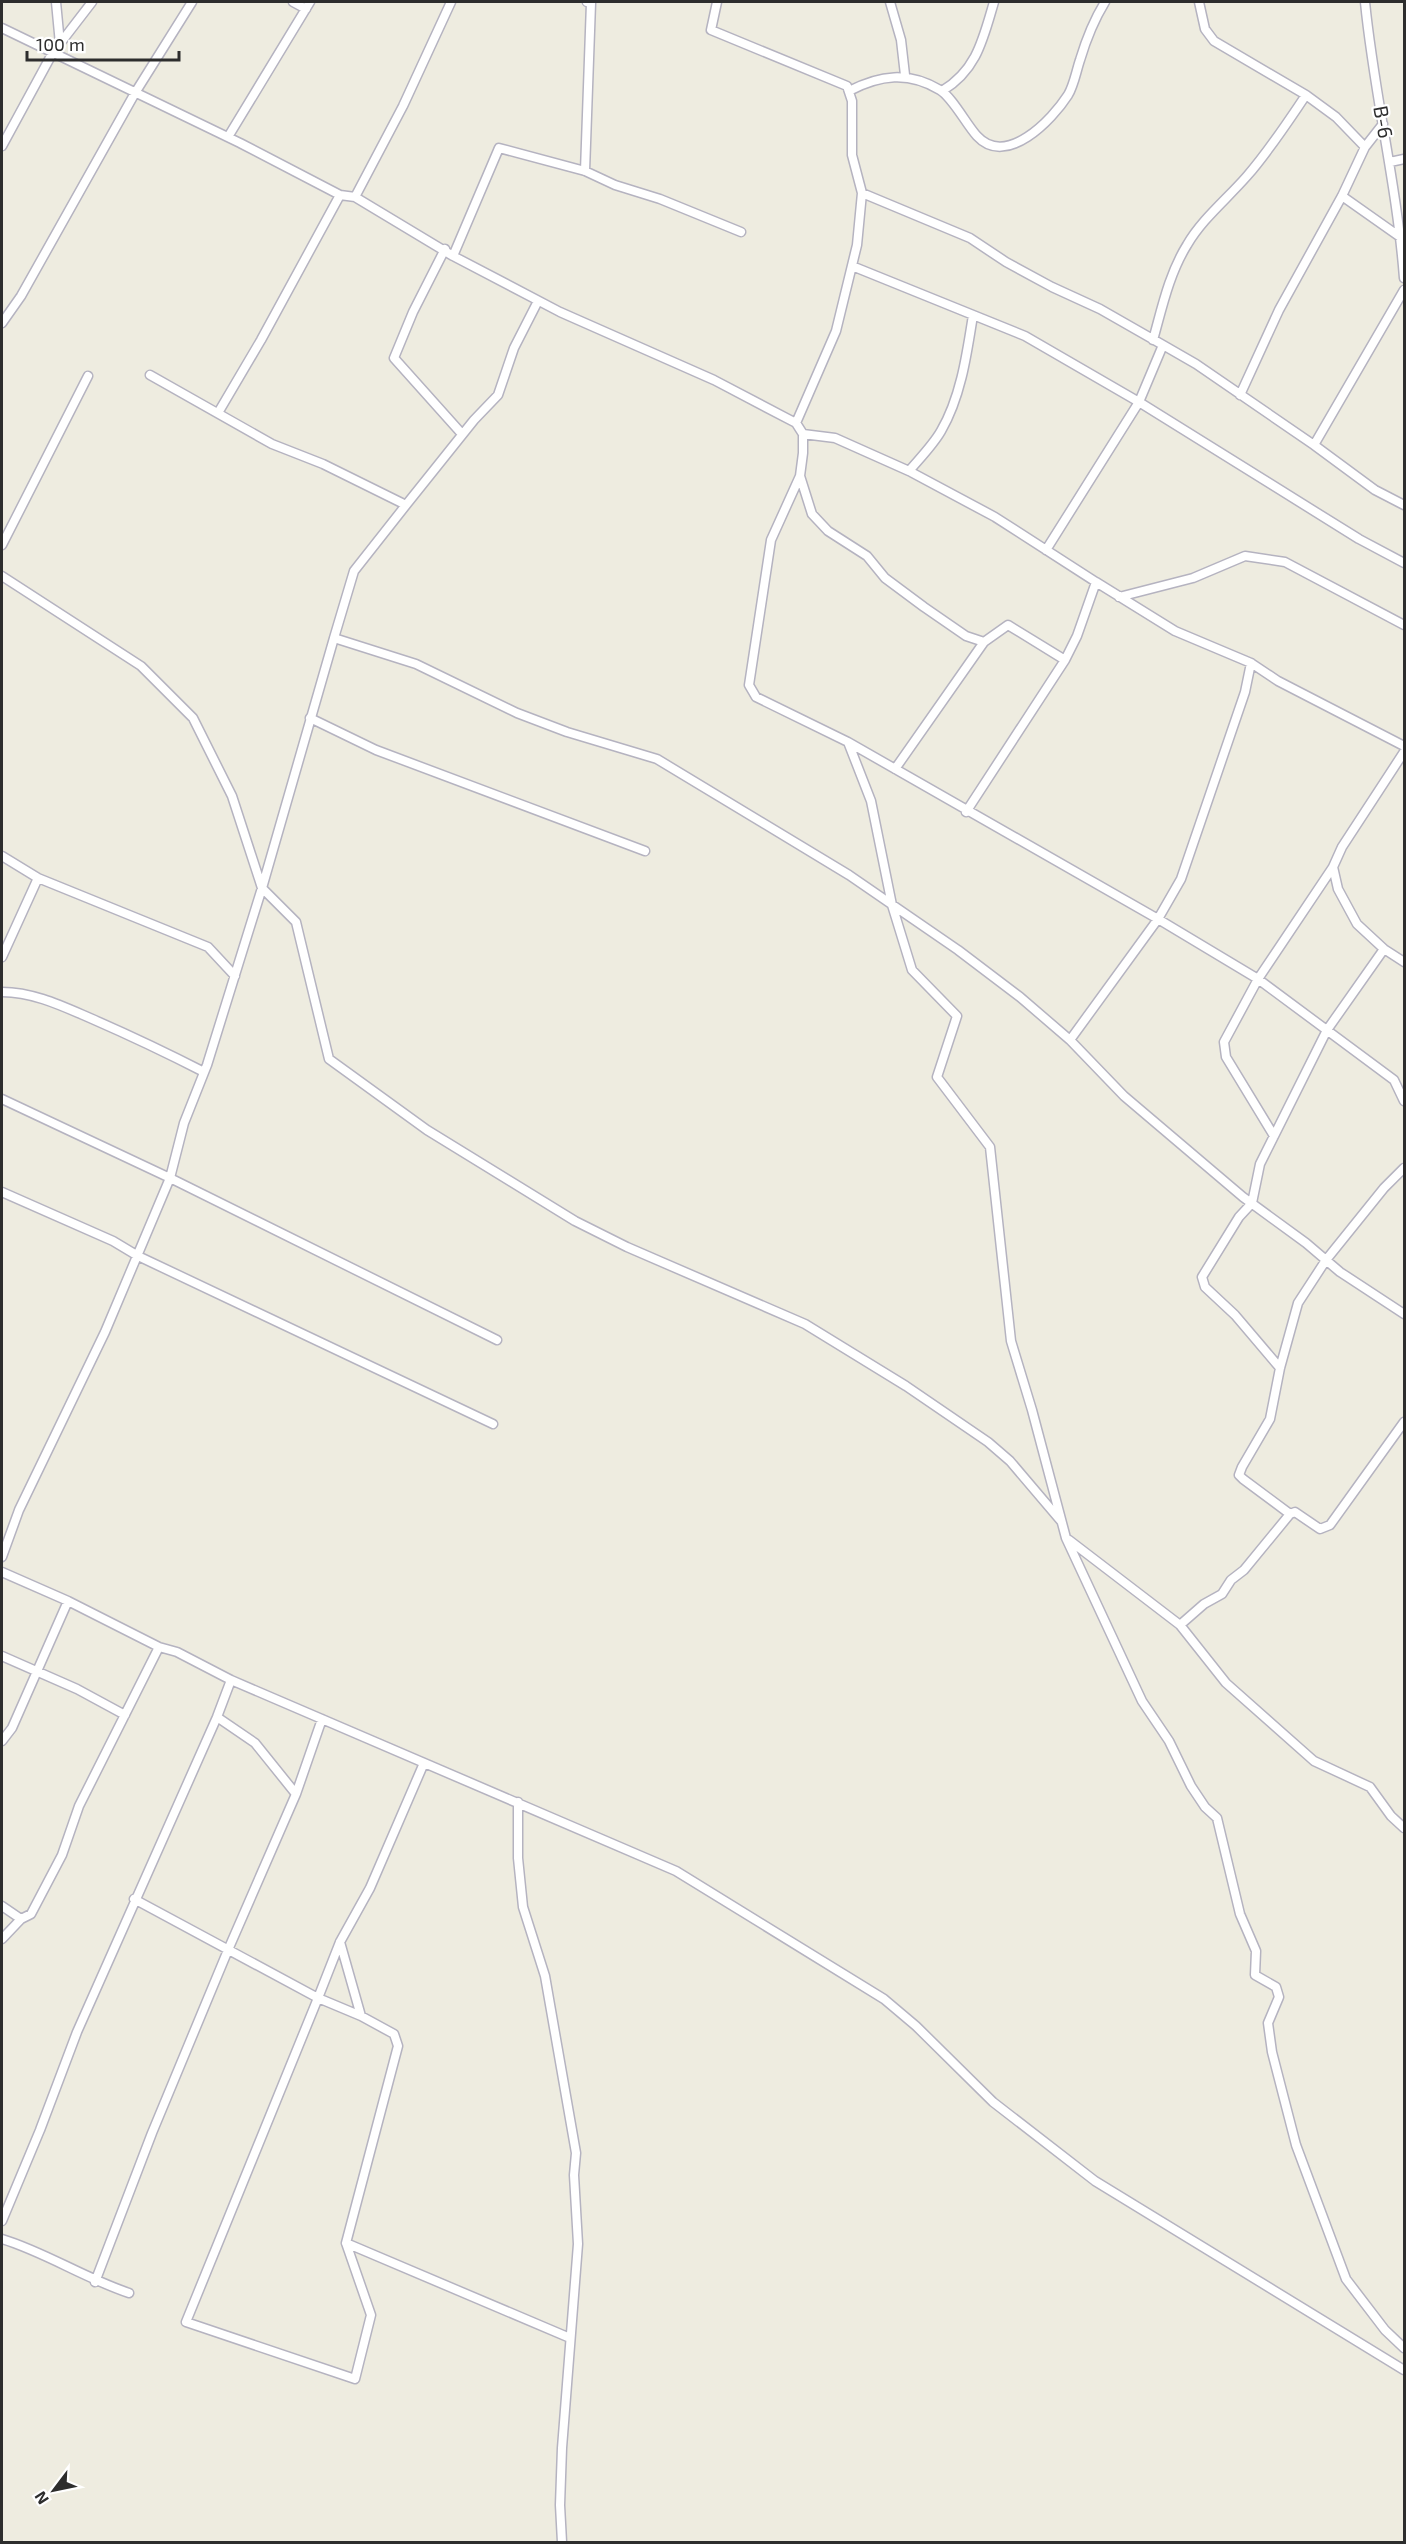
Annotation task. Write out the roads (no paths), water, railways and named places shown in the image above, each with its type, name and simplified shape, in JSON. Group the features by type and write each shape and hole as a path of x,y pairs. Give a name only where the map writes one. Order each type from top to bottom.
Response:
{"street":[{"path":"56,2 60,44"},
{"path":"2,146 52,54 92,2"},
{"path":"2,323 21,296 135,93 192,2"},
{"path":"228,137 308,5 293,2"},
{"path":"355,197 403,106 451,2"},
{"path":"585,171 591,3 587,2"},
{"path":"717,2 711,30 847,86 852,101 852,155 862,193 857,245 836,331 796,423"},
{"path":"890,2 901,40 904,75"},
{"path":"942,91 958,81 980,51 994,2"},
{"path":"849,91 866,82 904,75 942,91 979,138 988,145 1003,148 1031,136 1068,95 1095,20 1105,2"},
{"path":"1199,2 1204,29 1214,40 1306,95 1336,117 1365,147"},
{"name":"B-6","path":"1365,2 1369,40 1403,239 1404,279"},
{"path":"2,28 228,137 340,195 355,197 445,249 453,256 538,301 714,380 796,423 803,434 800,476 771,540 749,685 756,697 848,742 966,812 1158,919 1257,979 1394,1080 1404,1101"},
{"path":"1153,340 1174,271 1187,244 1260,160 1306,95"},
{"path":"1240,395 1279,310 1342,196 1365,147 1383,124"},
{"path":"453,256 499,148 585,171 615,185 660,198 741,232"},
{"path":"1390,162 1404,159"},
{"path":"862,193 970,238 1024,272 1100,309 1196,364 1375,490 1404,506"},
{"path":"218,413 261,340 340,195"},
{"path":"1342,196 1403,239"},
{"path":"445,249 413,312 394,358 462,434"},
{"path":"852,266 1025,336 1139,402 1359,539 1404,563"},
{"path":"1314,445 1404,290"},
{"path":"2,1557 19,1510 105,1332 170,1178 184,1124 204,1072 262,888 354,571 462,434 498,395 514,348 538,301"},
{"path":"909,471 940,433 950,415 967,355 973,315"},
{"path":"1046,550 1139,402 1163,345"},
{"path":"150,375 273,444 323,464 406,505"},
{"path":"2,545 88,376"},
{"path":"803,434 835,438 909,471 995,517 1175,631 1251,663 1278,681 1404,746"},
{"path":"800,476 812,514 828,531 867,556 885,578 924,607 966,636 984,642"},
{"path":"1119,597 1193,578 1245,556 1266,558 1285,562 1404,625"},
{"path":"2,576 141,666 193,718 232,796 262,888 296,922 329,1059 428,1130 574,1221 627,1247 805,1324 906,1386 1010,1461 1063,1523"},
{"path":"966,812 1065,660 1077,636 1095,582"},
{"path":"895,769 984,642 1008,625 1065,660"},
{"path":"334,638 416,664 516,713 547,725 657,759 771,827 958,950 1020,997 1070,1040 1124,1096 1252,1203 1326,1260 1404,1314"},
{"path":"1070,1040 1158,919 1181,879 1245,692 1251,663"},
{"path":"310,718 376,750 645,851"},
{"path":"848,742 871,801 892,905 912,970 957,1016 937,1077 990,1147 1011,1341 1066,1538 1142,1701 1168,1741 1191,1786 1205,1807 1217,1818 1240,1914 1256,1951 1255,1975 1276,1987 1279,1997 1268,2023 1272,2052 1296,2145 1346,2279 1385,2330 1404,2348"},
{"path":"1274,1136 1226,1057 1224,1042 1257,979 1333,867 1342,847 1404,752"},
{"path":"2,855 38,878 208,947 235,976"},
{"path":"1333,867 1338,889 1357,924 1384,949 1404,962"},
{"path":"2,957 38,878"},
{"path":"1280,1368 1235,1315 1202,1282 1204,1274 1239,1217 1252,1203 1260,1164 1327,1030 1384,949"},
{"path":"2,992 14,992 52,1002 128,1034 204,1072"},
{"path":"2,1099 170,1178 497,1340"},
{"path":"1290,1514 1239,1475 1270,1419 1280,1368 1298,1303 1326,1260 1384,1188 1404,1168"},
{"path":"2,1192 112,1241 138,1256 493,1424"},
{"path":"1180,1625 1204,1604 1222,1594 1290,1514 1294,1512 1320,1529 1330,1525 1404,1422"},
{"path":"1066,1538 1180,1625 1226,1683 1314,1761 1370,1787 1391,1816 1404,1828"},
{"path":"2,1572 68,1601 159,1647 177,1652 231,1680 676,1871 884,1999 916,2026 993,2102 1095,2181 1404,2370"},
{"path":"2,1741 12,1728 68,1601"},
{"path":"2,1940 21,1919 31,1914 62,1855 79,1806 159,1647"},
{"path":"2,1656 78,1689 125,1714"},
{"path":"2,2221 40,2130 77,2031 134,1899 218,1717 231,1680"},
{"path":"218,1717 255,1743 296,1794"},
{"path":"95,2282 148,2144 228,1950 296,1794 322,1719"},
{"path":"134,1899 318,1998 361,2016 394,2034 398,2046 346,2243 371,2315 355,2379 186,2322 318,1998 340,1942 370,1888 424,1763"},
{"path":"518,1802 518,1858 522,1907 544,1976 576,2152 574,2175 578,2244 562,2448 560,2505 562,2542"},
{"path":"2,1906 21,1919"},
{"path":"340,1942 361,2016"},
{"path":"2,2239 22,2245 95,2282 129,2293"},
{"path":"346,2243 570,2338"}]}
